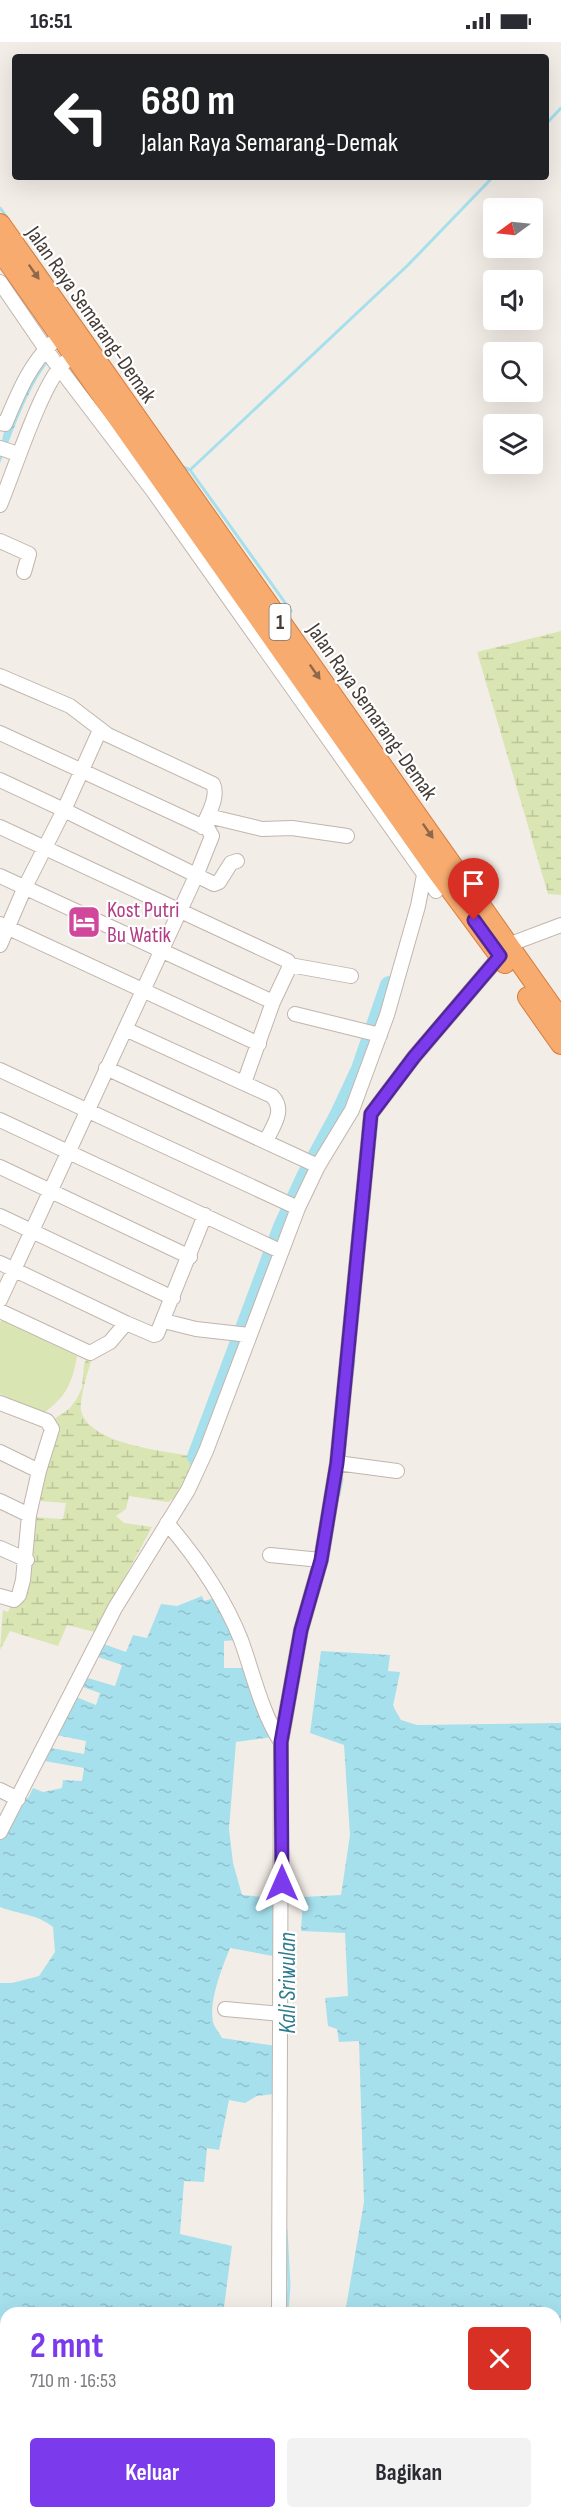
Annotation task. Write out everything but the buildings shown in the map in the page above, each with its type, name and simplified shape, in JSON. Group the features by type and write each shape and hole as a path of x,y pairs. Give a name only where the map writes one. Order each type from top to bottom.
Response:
{"highway":[{"name":"Jalan Raya Semarang-Demak","path":"0,224 64,351"},
{"name":"Jalan Raya Semarang-Demak","path":"0,250 64,351 406,813 504,951 561,1044"},
{"name":"Jalan Raya Semarang-Demak","path":"406,813 428,869 441,888 504,951 561,1020"}],"street":[{"path":"0,282 64,351 153,491 428,869 418,906 374,1033 352,1110 313,1164 294,1206 243,1334 206,1451 188,1490 115,1608 0,1832"},
{"path":"2,427 25,375 64,351"},
{"path":"0,482 6,451 41,382 64,351"},
{"path":"0,505 64,351"},
{"path":"0,540 29,554 24,572"},
{"path":"0,676 70,706 100,730 213,784 215,792 208,829 212,836 196,876 0,1300"},
{"path":"0,945 4,926 64,810 80,770 100,730"},
{"path":"0,733 80,770 209,819 262,829 291,828 347,836"},
{"path":"0,780 196,876 217,884 231,864 237,861"},
{"path":"0,827 288,962 290,965 306,966 351,976"},
{"path":"0,876 273,1002"},
{"path":"418,906 441,888"},
{"path":"4,926 260,1044"},
{"path":"279,2307 281,1742 301,1630 321,1560 337,1463 371,1114 421,1048 504,951 561,926"},
{"path":"244,1083 260,1044 273,1002 290,965"},
{"path":"295,1014 320,1022 374,1033"},
{"path":"125,1029 272,1096 277,1101 279,1112 266,1141"},
{"path":"106,1068 313,1164"},
{"path":"0,1070 294,1206"},
{"path":"352,1110 371,1114"},
{"path":"0,1120 276,1249"},
{"path":"0,1167 190,1257"},
{"path":"0,1263 154,1335 164,1321 205,1215"},
{"path":"0,1216 173,1298"},
{"path":"0,1311 90,1353 110,1342 126,1323"},
{"path":"164,1321 196,1329 243,1334"},
{"path":"0,1403 50,1424 52,1429 29,1515 27,1560 18,1598 10,1600 0,1596"},
{"path":"0,1452 39,1471"},
{"path":"337,1463 397,1471"},
{"path":"0,1502 29,1515"},
{"path":"167,1523 193,1556 228,1611 258,1685 272,1729 281,1742"},
{"path":"0,1548 27,1560"},
{"path":"270,1555 321,1560"},
{"path":"0,1790 18,1799"},
{"path":"225,2009 281,2014"}],"green space":[{"path":"561,631 561,895 548,894 477,652"},
{"path":"2,1320 77,1356 67,1389 58,1401 44,1413 0,1394 0,1322"},
{"path":"90,1354 93,1357 81,1406 87,1422 113,1439 149,1449 196,1457 177,1496 168,1502 129,1496 126,1509 116,1516 124,1523 152,1527 95,1632 67,1625 58,1646 10,1631 0,1650 3,1610 8,1612 12,1604 20,1604 23,1594 32,1517 63,1519 66,1503 40,1501 32,1497 54,1419 69,1409 76,1400 82,1388 84,1364"}],"water":[{"path":"45,357 49,361 27,397 0,463 4,434 13,407 27,381"},
{"path":"202,1596 204,1601 215,1598 236,1640 224,1641 224,1668 247,1668 273,1737 236,1742 229,1829 233,1863 242,1895 273,1898 273,1956 230,1948 216,1987 212,2017 222,2038 276,2046 274,2094 257,2096 245,2103 229,2100 219,2150 207,2148 204,2182 184,2181 180,2234 232,2246 224,2307 0,2307 0,1983 12,1983 39,1976 55,1952 53,1927 34,1917 0,1907 0,1840 19,1801 28,1798 33,1788 43,1792 62,1788 63,1780 82,1781 84,1768 39,1760 46,1747 84,1754 86,1741 51,1734 71,1695 96,1705 100,1693 77,1685 81,1676 115,1686 122,1665 95,1656 101,1643 126,1652 133,1635 147,1638 161,1604 177,1606"},
{"path":"321,1651 390,1655 388,1671 400,1672 393,1706 401,1720 417,1725 561,1723 561,2307 346,2307 364,2202 359,2041 339,2042 337,2029 328,2026 325,1998 348,1996 345,1933 301,1931 303,1897 341,1895 350,1835 344,1745 310,1733"}],"waterway":[{"path":"549,121 561,108"},
{"path":"190,470 408,265 490,180"},
{"path":"0,208 8,219"},
{"path":"26,244 120,378"},
{"path":"171,450 183,467 190,470 291,611"},
{"path":"196,1457 282,1227 360,1069 389,985"},
{"name":"Kali Sriwulan","path":"352,1375 354,1361"},
{"name":"Kali Sriwulan","path":"339,1495 342,1479"},
{"name":"Kali Sriwulan","path":"286,2230 289,2285 287,2307"}],"place":[{"name":"Kost Putri Bu Watik","path":"84,922"}],"route":[{"path":"282,1883 281,1742 301,1630 321,1560 337,1463 371,1114 414,1057 500,956 474,920"}]}
